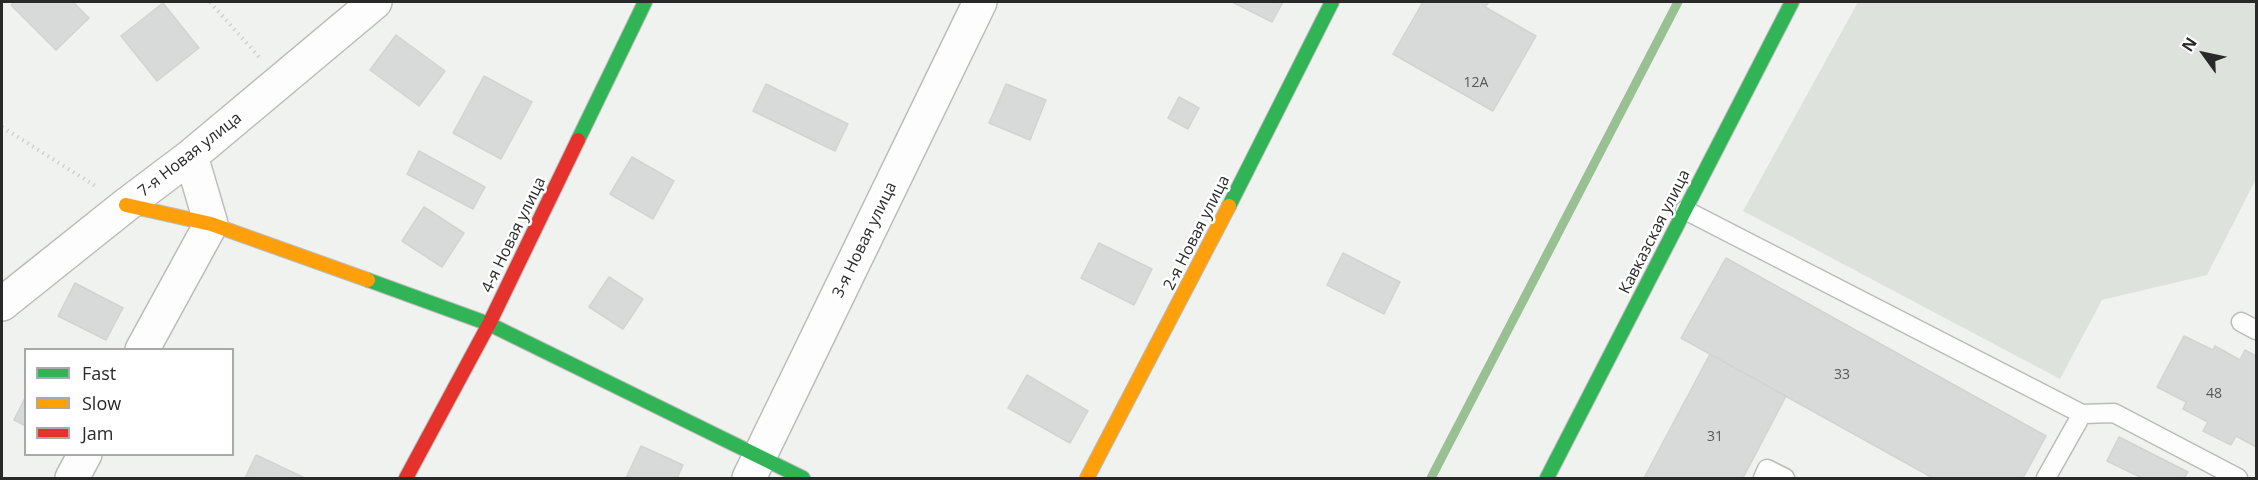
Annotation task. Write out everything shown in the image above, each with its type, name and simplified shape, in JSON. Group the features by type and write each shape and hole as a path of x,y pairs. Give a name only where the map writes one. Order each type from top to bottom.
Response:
{"street":[{"name":"7-я Новая улица","path":"2,304 191,156 375,2"},
{"name":"4-я Новая улица","path":"406,478 489,324 645,2"},
{"name":"3-я Новая улица","path":"754,469 980,2"},
{"name":"2-я Новая улица","path":"1087,478 1215,236 1332,2"},
{"name":"Кавказская улица","path":"1547,478 1792,2"},
{"path":"143,348 212,224 191,156"},
{"path":"126,205 212,224 489,324 754,469 802,478"},
{"path":"72,478 84,456"}],"lane":[{"path":"1685,210 2082,414 2114,413 2238,478"},
{"path":"2046,478 2082,414"},
{"path":"1763,478 1767,469 1785,478"}],"path":[{"path":"210,2 280,81"},
{"path":"2,127 126,205"}],"shaded area":[{"path":"1858,2 2256,2 2256,179 2207,275 2102,300 2060,379 1743,211"}],"building":[{"path":"15,2 73,2 89,18 56,50 11,5"},
{"path":"1232,2 1283,2 1272,22"},
{"path":"1423,2 1489,2 1485,7 1536,36 1493,111 1393,54"},
{"path":"163,3 199,48 157,81 121,36"},
{"path":"396,35 445,71 419,106 370,70"},
{"path":"484,76 532,102 501,159 453,133"},
{"path":"766,84 848,124 835,151 753,111"},
{"path":"1006,84 1046,100 1030,140 989,123"},
{"path":"1179,97 1199,108 1188,129 1168,118"},
{"path":"419,151 485,187 473,209 407,174"},
{"path":"632,157 674,181 653,219 610,194"},
{"path":"424,207 464,233 442,267 402,241"},
{"path":"1099,243 1152,269 1134,305 1081,278"},
{"path":"1343,253 1400,282 1384,314 1327,285"},
{"path":"1726,258 2046,436 2023,478 1933,478 1681,338"},
{"path":"609,277 643,299 623,329 589,307"},
{"path":"75,283 123,308 106,340 58,316"},
{"path":"2184,336 2213,350 2215,346 2240,360 2245,350 2256,356 2256,447 2236,436 2231,445 2203,431 2208,422 2183,409 2186,402 2157,387"},
{"path":"1710,354 1786,396 1743,478 1644,478"},
{"path":"1027,375 1088,411 1070,443 1008,408"},
{"path":"24,400 24,425 14,420"},
{"path":"2119,437 2188,472 2184,478 2142,478 2107,461"},
{"path":"641,446 683,465 677,478 626,478"},
{"path":"256,455 305,478 245,478"}],"waterway":[{"path":"1431,478 1678,2"}],"traffic: fast":[{"path":"578,140 645,2"},
{"path":"1229,206 1332,2"},
{"path":"1547,478 1792,2"},
{"path":"368,280 489,324 803,478"}],"traffic: slow":[{"path":"126,205 211,224 368,280"},
{"path":"1087,478 1229,206"}],"traffic: jam":[{"path":"406,478 489,324 578,140"}]}
